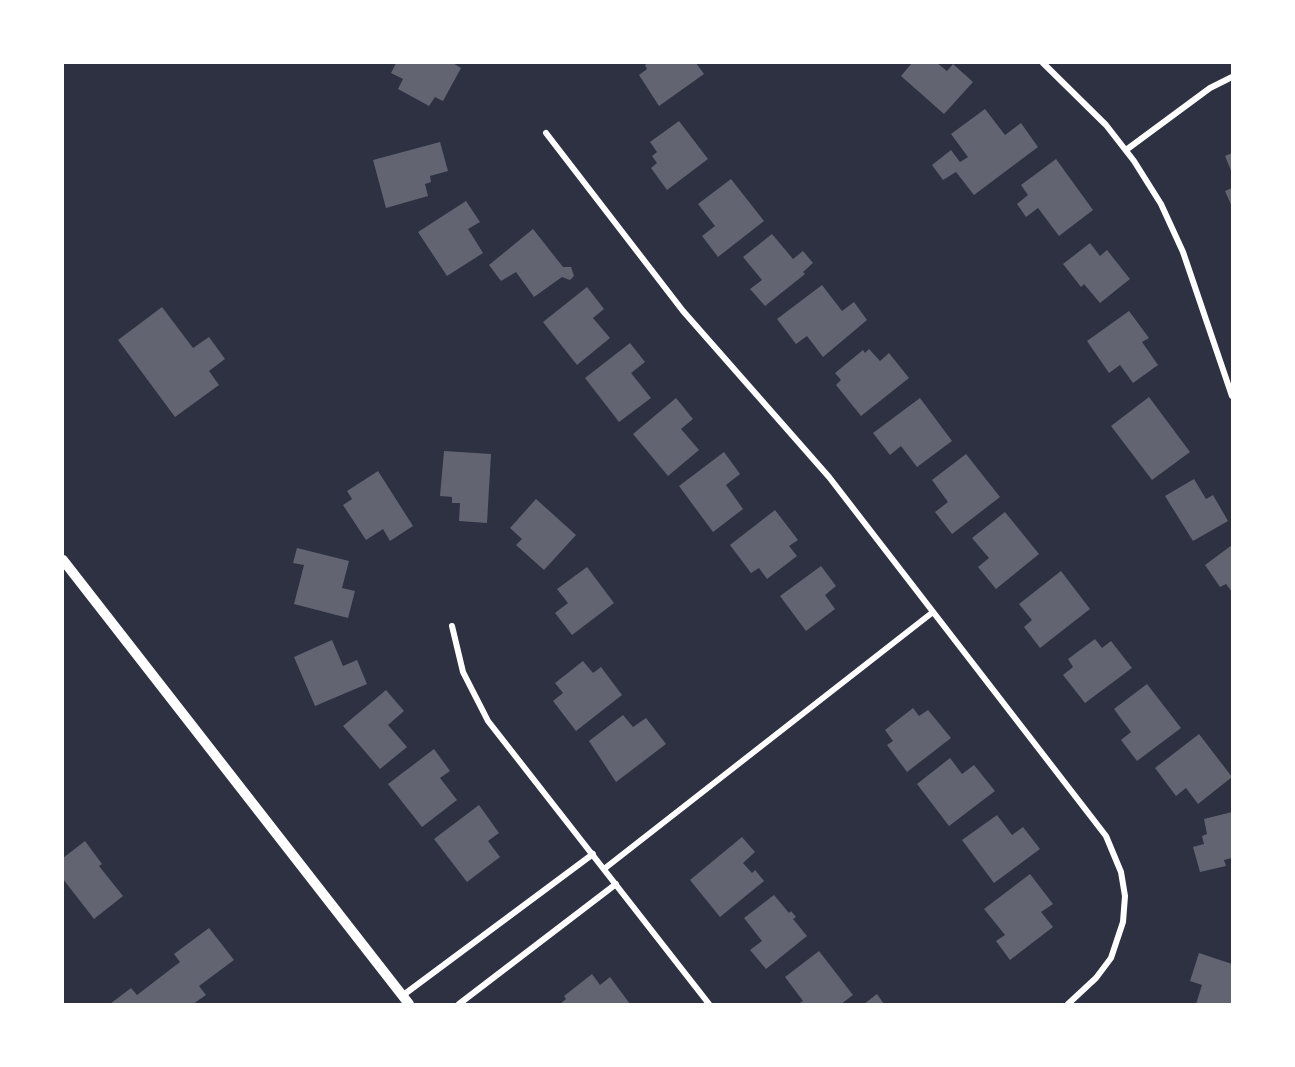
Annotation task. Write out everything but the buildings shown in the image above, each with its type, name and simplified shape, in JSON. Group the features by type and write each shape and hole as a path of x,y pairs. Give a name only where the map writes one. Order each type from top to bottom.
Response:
{"street":[{"path":"1043,63 1084,101 1126,150 1161,204 1183,252 1232,396"},
{"path":"1126,150 1210,88 1232,77"},
{"path":"546,134 683,311 822,470 1099,826 1118,860 1125,903 1123,922 1116,947 1096,978 1068,1004"},
{"path":"63,560 405,1000 593,854"},
{"path":"604,869 933,612"},
{"path":"452,626 463,672 488,721 709,1004"},
{"path":"459,1004 616,884"}]}
